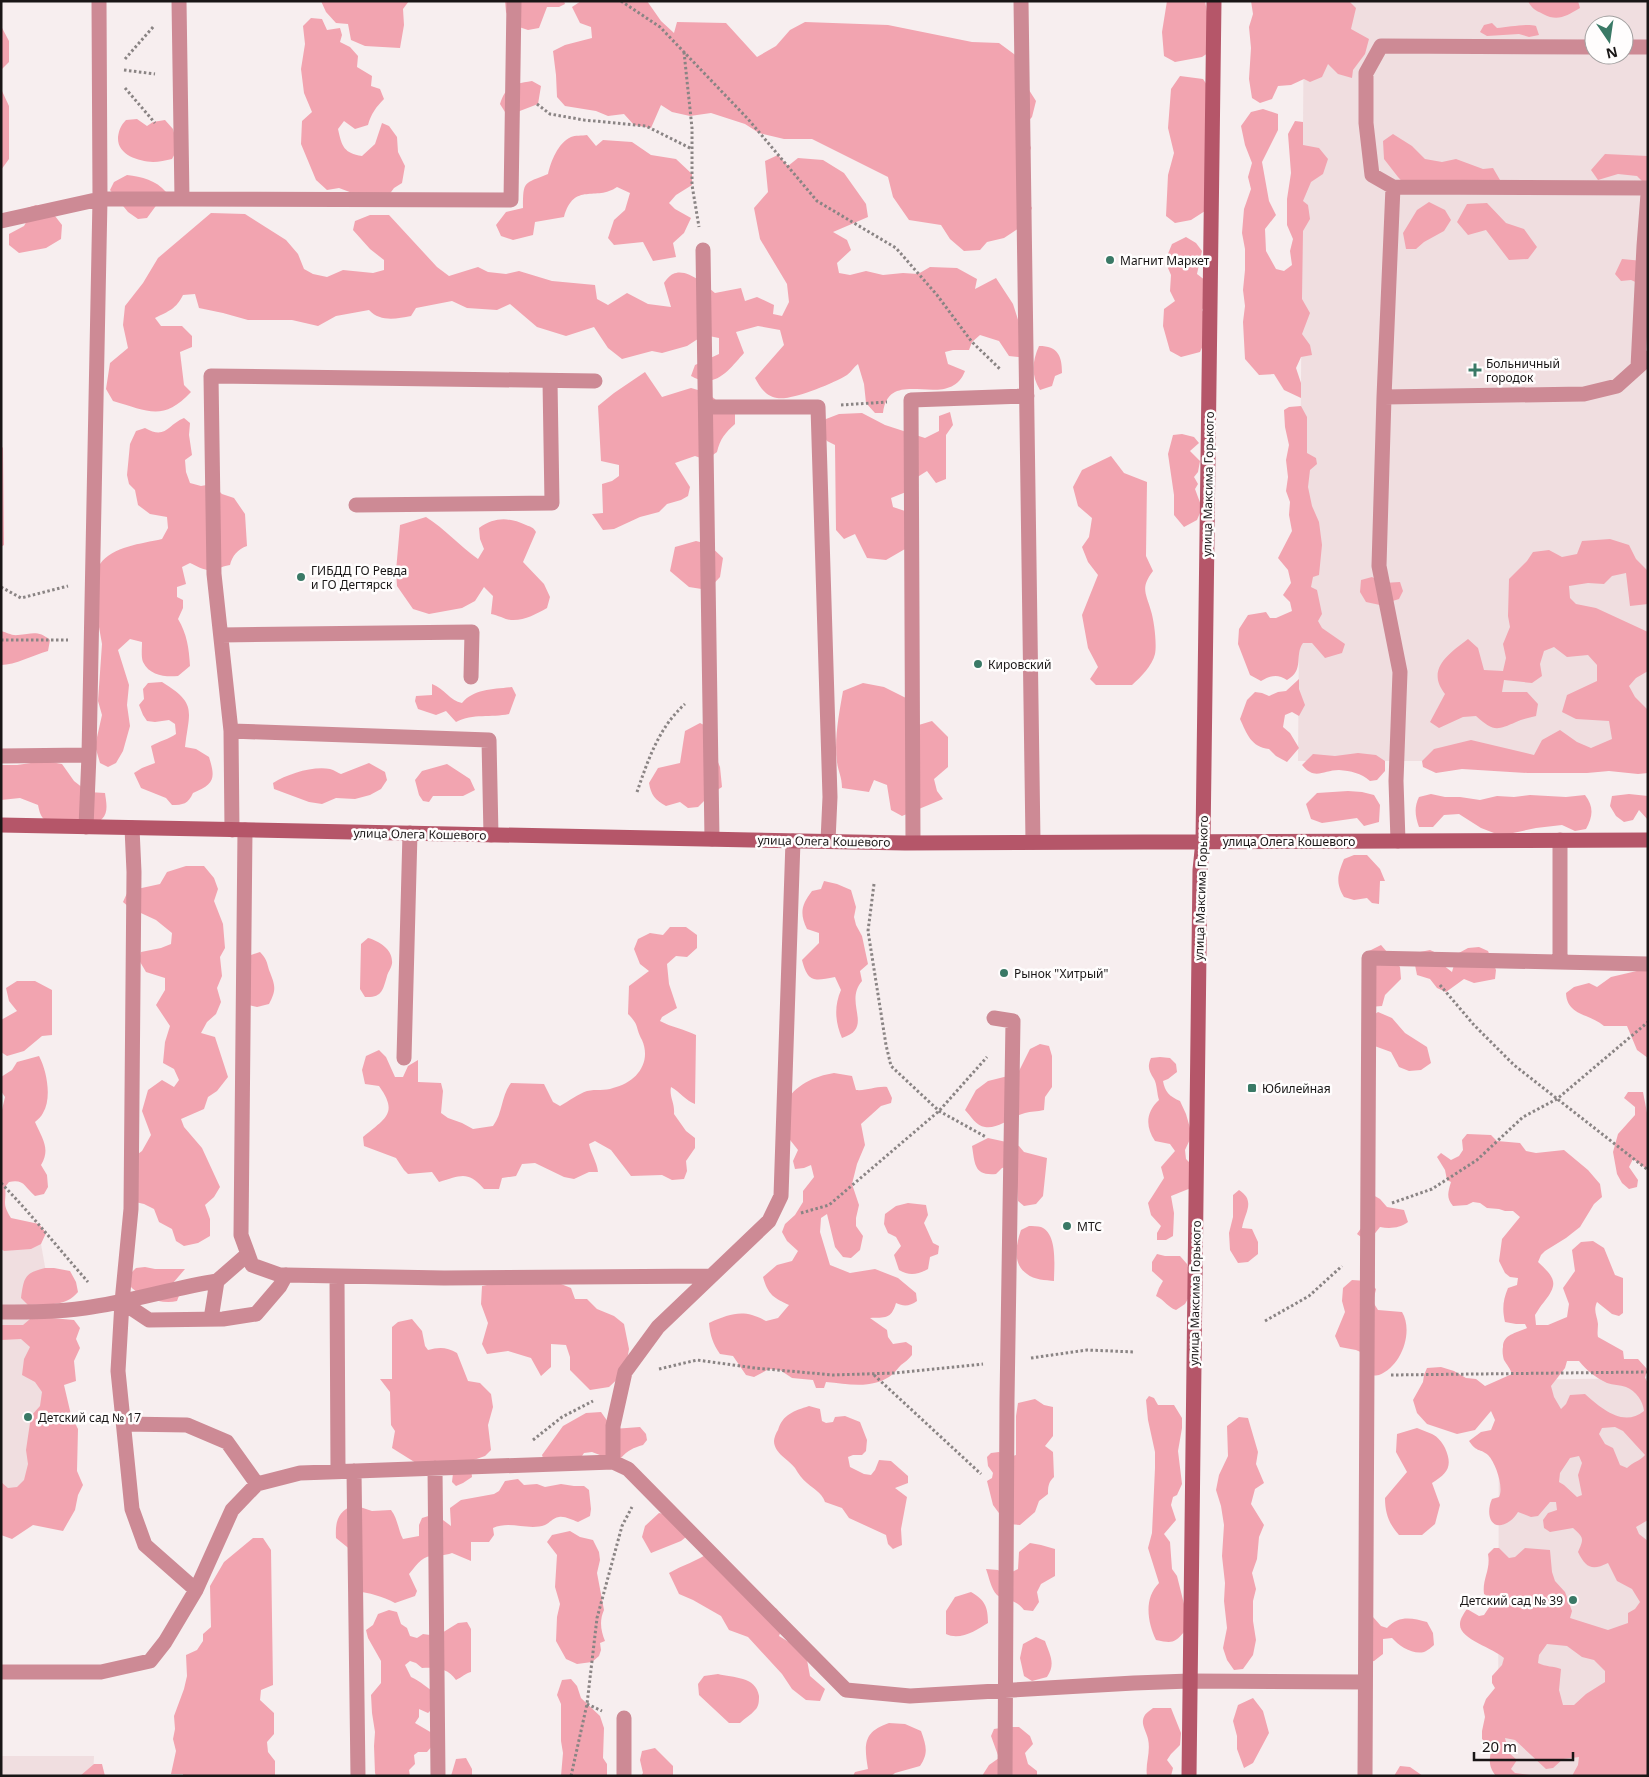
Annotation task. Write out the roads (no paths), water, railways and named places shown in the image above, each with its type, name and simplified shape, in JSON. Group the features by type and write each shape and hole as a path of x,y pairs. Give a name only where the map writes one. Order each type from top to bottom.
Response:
{"main road":[{"name":"улица Максима Горького","path":"1189,1776 1200,870 1203,841 1214,1"},
{"name":"улица Олега Кошевого","path":"1,826 794,841 1648,840"}],"lane":[{"path":"86,827 100,199 106,76 98,1"},
{"path":"179,1 182,199"},
{"path":"1,221 100,199 511,200 514,1"},
{"path":"1021,1 1033,842"},
{"path":"1584,47 1380,46 1366,73 1367,131 1372,175 1393,187 1648,188"},
{"path":"1634,47 1648,47"},
{"path":"1393,187 1379,566 1400,672 1396,781 1398,841"},
{"path":"1384,397 1584,394 1616,386 1643,363 1644,246 1648,194"},
{"path":"703,250 712,839"},
{"path":"595,381 211,376 214,574 232,731 238,830 241,1235 252,1265 280,1275 444,1278 711,1276"},
{"path":"356,505 552,503 550,381"},
{"path":"913,842 910,400 1027,396"},
{"path":"706,407 818,406 830,797 828,841"},
{"path":"221,635 472,632 471,676"},
{"path":"232,731 489,740 490,835"},
{"path":"1,756 89,754"},
{"path":"132,828 134,881 131,1209 122,1302 118,1372 132,1509 145,1545 196,1590"},
{"path":"404,1058 410,833"},
{"path":"1560,840 1560,962"},
{"path":"613,1462 612,1426 624,1372 658,1327 769,1221 781,1196 794,841"},
{"path":"1365,1776 1369,958 1648,964"},
{"path":"994,1018 1013,1021 1006,1503 1006,1776"},
{"path":"1,1312 53,1312 122,1302 187,1286 217,1281 248,1254"},
{"path":"122,1302 149,1320 224,1319 256,1314 280,1286 286,1275"},
{"path":"337,1276 358,1776"},
{"path":"211,1319 217,1281"},
{"path":"124,1424 187,1425 228,1442 257,1484"},
{"path":"1,1672 101,1672 150,1661 165,1642 196,1590 232,1510 257,1484 300,1473 613,1462 628,1469 846,1690 910,1696 1190,1681 1365,1682"},
{"path":"435,1468 438,1776"},
{"path":"624,1718 624,1776"}],"place":[{"name":"Магнит Маркет","path":"1110,260"},
{"name":"Больничный городок","path":"1475,370"},
{"name":"ГИБДД ГО Ревда и ГО Дегтярск","path":"301,577"},
{"name":"Кировский","path":"978,664"},
{"name":"Рынок \"Хитрый\"","path":"1004,973"},
{"name":"Юбилейная","path":"1252,1088"},
{"name":"МТС","path":"1067,1226"},
{"name":"Детский сад № 17","path":"28,1417"},
{"name":"Детский сад № 39","path":"1573,1600"}]}
